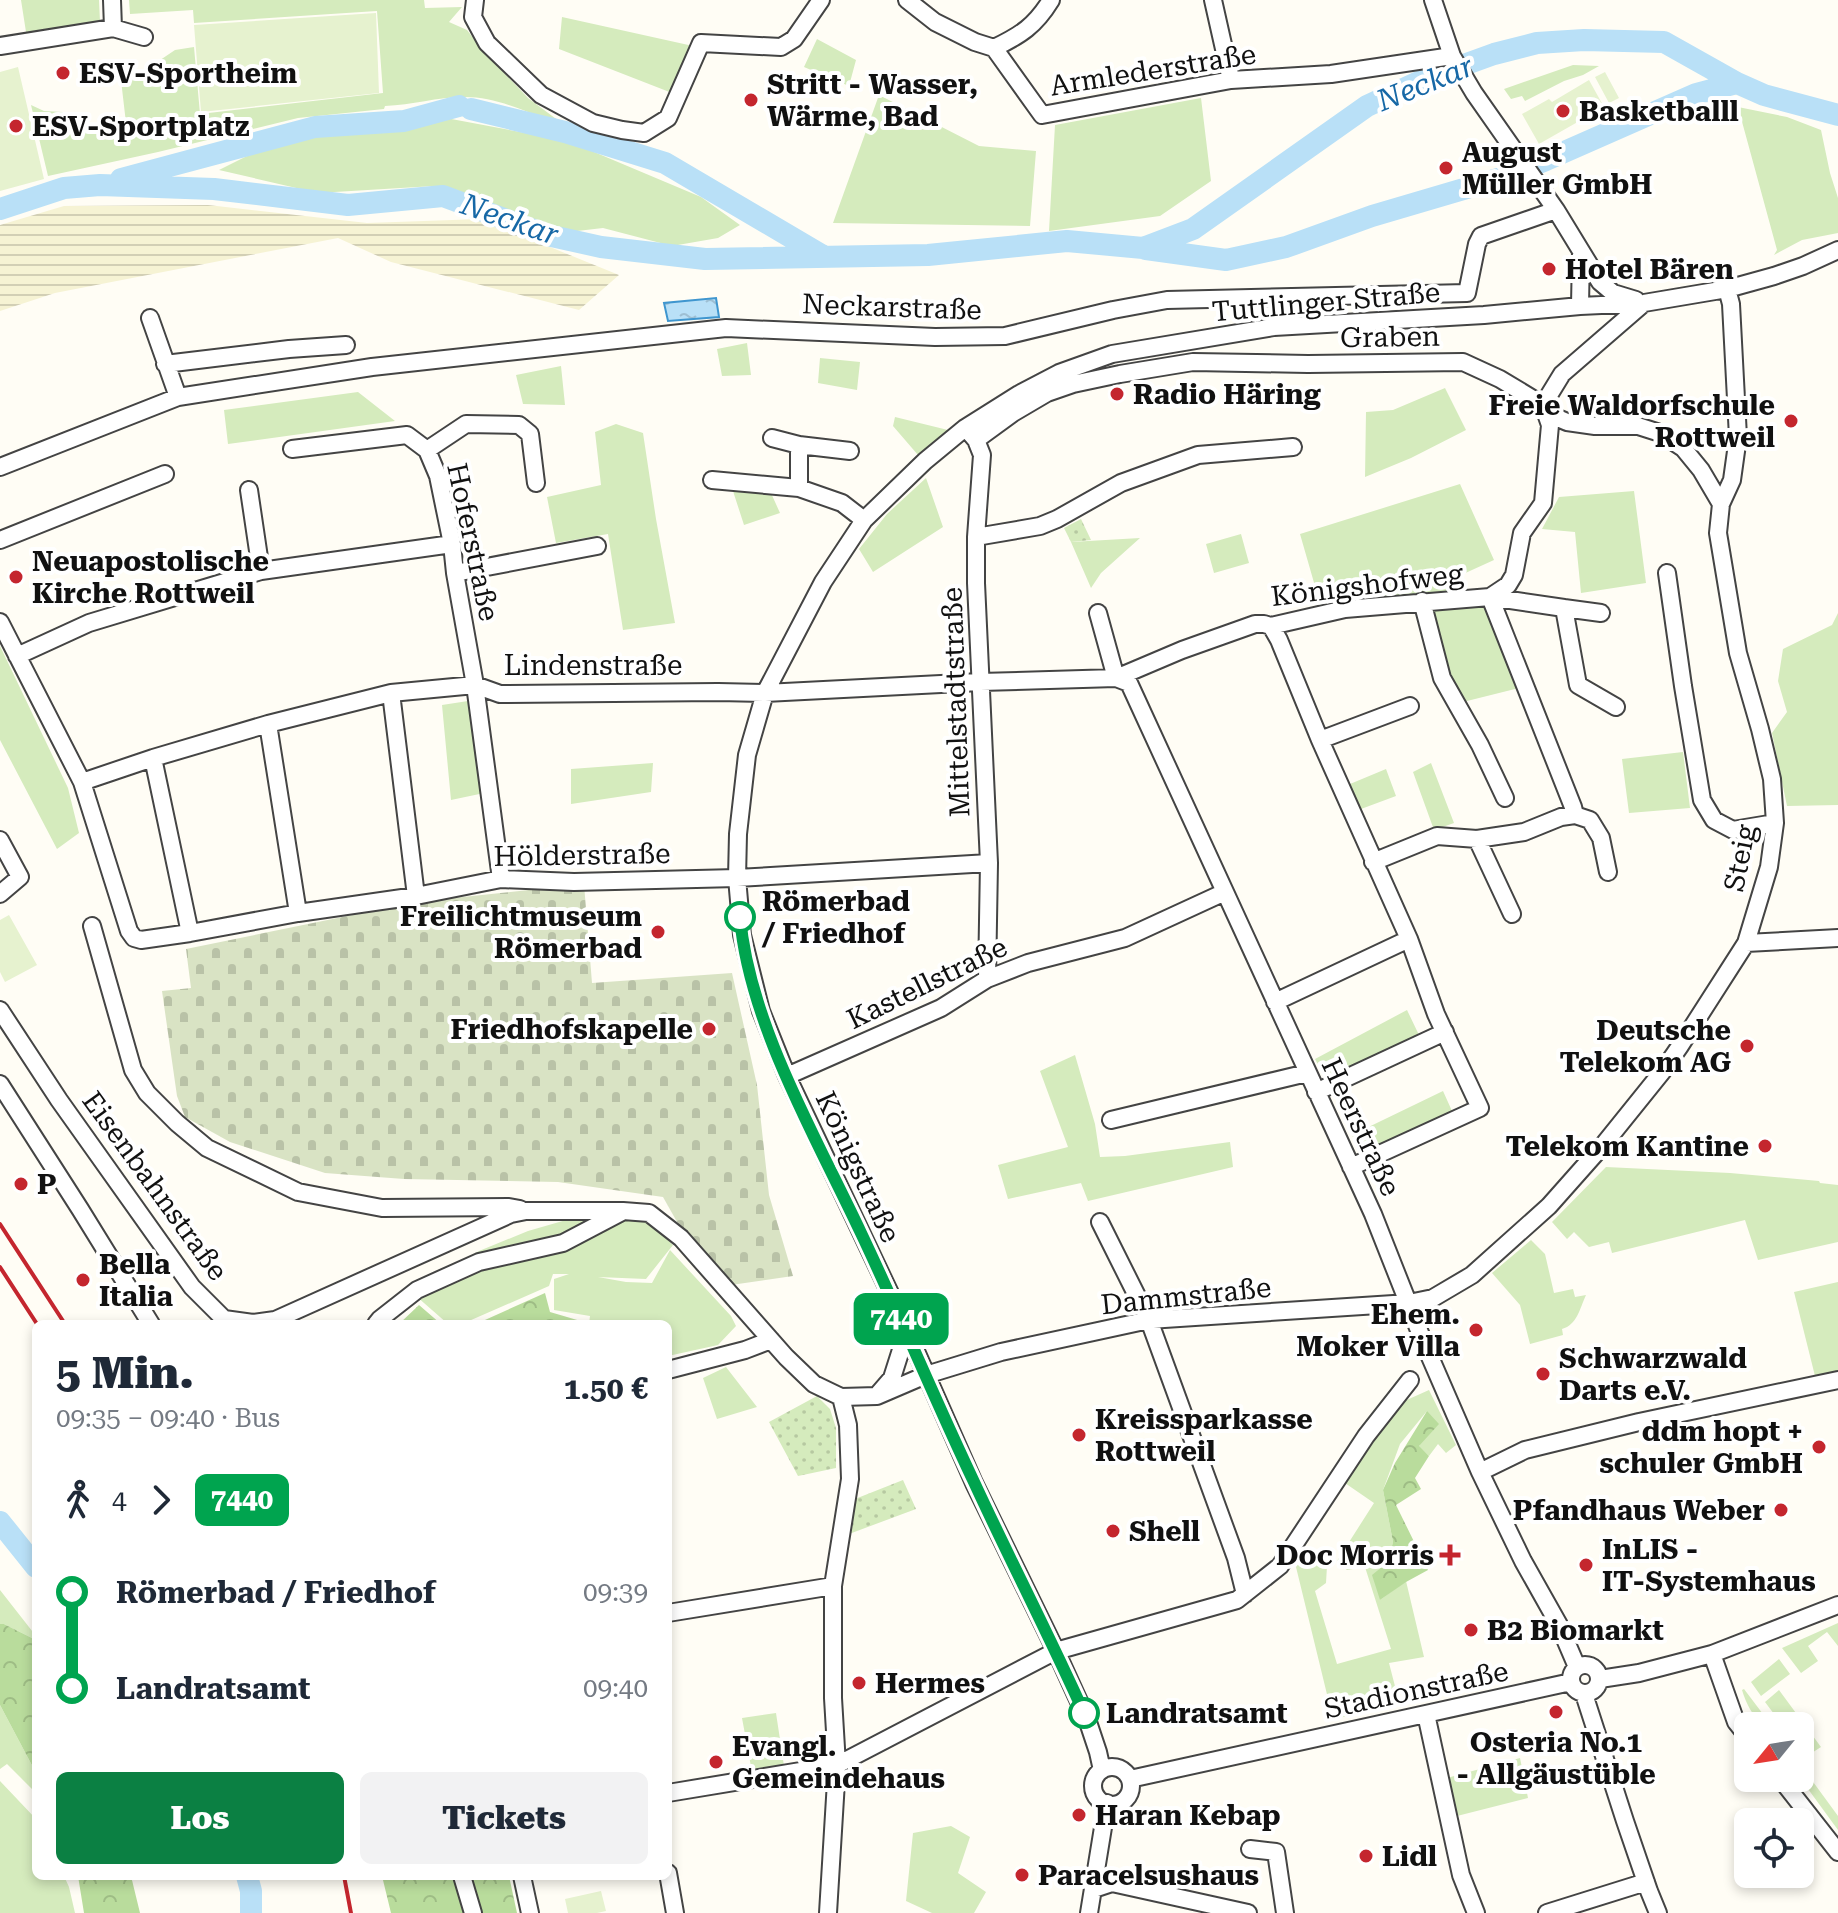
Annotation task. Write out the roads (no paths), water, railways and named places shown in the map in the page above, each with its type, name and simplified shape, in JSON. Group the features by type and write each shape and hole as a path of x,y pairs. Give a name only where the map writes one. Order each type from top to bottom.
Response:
{"street":[{"path":"112,0 113,28"},
{"path":"474,8 487,43 541,95 593,123 644,133 668,118 701,43 781,47 794,39 821,0"},
{"path":"907,0 935,22 994,48 1022,33 1040,17 1051,0"},
{"path":"1213,0 1231,80"},
{"path":"1433,0 1452,56 1474,93 1556,210 1600,282 1613,293 1644,303"},
{"path":"0,46 113,28 144,37"},
{"name":"Armlederstraße","path":"994,48 1042,115 1231,80 1331,74 1452,56"},
{"name":"Neckarstraße","path":"0,467 178,397 372,367 726,328 935,337 1005,336 1167,300 1467,293 1481,236 1556,210"},
{"path":"1580,306 1581,250"},
{"name":"Tuttlinger Straße","path":"765,693 823,582 864,520 917,468 971,434 1010,400 1059,373 1112,354 1274,327 1644,303 1727,289 1803,266 1838,250"},
{"name":"Steig","path":"1409,1303 1433,1298 1472,1275 1549,1206 1662,1072 1746,943 1769,867 1775,823 1772,779 1738,653 1718,533 1721,504 1732,480 1738,437 1731,304 1727,289"},
{"path":"1543,405 1562,374 1644,303"},
{"path":"150,318 178,397"},
{"path":"165,364 288,343 346,345"},
{"name":"Graben","path":"971,434 1047,393 1073,384 1193,362 1463,362 1500,379 1543,405 1553,416 1567,422 1595,426 1638,426 1660,433 1683,448 1701,470 1721,504"},
{"name":"Königshofweg","path":"1490,597 1508,585 1514,575 1522,533 1543,503 1550,425 1543,405"},
{"path":"427,450 466,424 519,425 530,434 536,483"},
{"name":"Mittelstadtstraße","path":"971,434 982,455 976,537 989,863 987,979"},
{"name":"Hoferstraße","path":"292,449 407,435 427,450 438,476 452,544 501,879"},
{"path":"772,438 799,445 850,451"},
{"path":"799,445 799,488"},
{"path":"976,537 1040,526 1121,483 1198,455 1293,447"},
{"path":"0,540 165,474"},
{"path":"712,480 799,488 842,503 864,520"},
{"path":"249,490 261,571"},
{"path":"17,656 89,623 261,571 452,544"},
{"path":"455,573 597,546"},
{"path":"1667,573 1702,800 1714,820 1733,830 1775,823"},
{"name":"Königshofweg","path":"1490,597 1575,815"},
{"name":"Königshofweg","path":"1116,678 1255,624 1271,626 1345,609 1490,597 1601,613"},
{"path":"1422,601 1442,678 1505,798"},
{"path":"1564,608 1578,685 1616,707"},
{"name":"Heerstraße","path":"1098,613 1116,678 1129,683 1373,1214 1480,1472 1523,1561 1559,1625 1658,1913"},
{"path":"0,622 82,782"},
{"path":"1271,626 1480,1108 1351,1167"},
{"name":"Lindenstraße","path":"82,782 268,724 391,693 475,685 500,694 765,693 1116,678"},
{"path":"391,693 416,896"},
{"name":"Königstraße","path":"765,693 747,755 738,834 737,878 742,935 749,969 761,1011 787,1076 897,1308 974,1483 1087,1719 1102,1770 1095,1779 1094,1791 1101,1801 1107,1803 1089,1913"},
{"path":"1320,740 1410,706"},
{"path":"268,724 298,913"},
{"path":"153,758 190,933"},
{"name":"Hölderstraße","path":"82,782 129,931 134,938 141,940 416,896 501,879 574,882 737,878 989,863"},
{"path":"1373,862 1437,836 1477,839 1524,832 1561,817 1575,815 1590,820 1601,838 1608,872"},
{"path":"1477,839 1512,914"},
{"path":"0,840 20,877 0,894"},
{"name":"Kastellstraße","path":"787,1076 941,1008 987,979 1028,963 1125,938 1225,892"},
{"name":"Eisenbahnstraße","path":"92,926 133,1070 147,1093 207,1148 298,1192 382,1208 509,1207 526,1211"},
{"path":"1746,943 1838,938"},
{"path":"1275,1002 1409,939"},
{"name":"Eisenbahnstraße","path":"0,1010 59,1100 192,1287 224,1319 231,1320"},
{"path":"1316,1092 1445,1032"},
{"path":"1111,1120 1307,1073"},
{"path":"0,1084 149,1320"},
{"name":"Eisenbahnstraße","path":"275,1320 511,1214 526,1211 649,1213 681,1238 814,1384 841,1397"},
{"path":"379,1320 417,1290 479,1262 563,1243 623,1211"},
{"path":"1100,1222 1149,1320 1236,1558 1245,1594"},
{"name":"Dammstraße","path":"926,1375 1001,1352 1149,1320 1409,1303"},
{"path":"877,1396 892,1378 906,1334"},
{"path":"672,1369 771,1340"},
{"path":"828,1913 837,1765 833,1698 833,1586 850,1479 848,1425 841,1397 877,1396 926,1375"},
{"path":"672,1792 837,1765 1056,1651 1237,1600 1280,1566 1366,1436 1410,1380"},
{"path":"1480,1472 1525,1450 1639,1422 1838,1380"},
{"path":"672,1612 833,1586"},
{"path":"1600,1679 1639,1673 1712,1654 1838,1605"},
{"path":"1712,1654 1734,1716"},
{"path":"1590,1666 1597,1671 1600,1679 1597,1688 1589,1694 1577,1681 1590,1666"},
{"name":"Stadionstraße","path":"1130,1779 1577,1681"},
{"path":"1426,1714 1461,1875 1476,1913"},
{"path":"1102,1770 1118,1768 1124,1770 1130,1779 1130,1791 1124,1801 1107,1803"},
{"path":"1791,1792 1838,1852"},
{"path":"1250,1849 1276,1852 1285,1913"},
{"path":"463,1880 473,1913"},
{"path":"523,1880 530,1913"},
{"path":"669,1880 675,1913"},
{"path":"1547,1913 1646,1882"},
{"path":"1094,1889 1112,1883 1248,1913"}],"water":[{"path":"716,298 719,317 668,321 664,303"}],"waterway":[{"name":"Neckar","path":"0,209 64,188 100,185 214,189 348,205 443,196 547,235 601,247 705,259 928,255 1067,241 1143,248 1193,229 1367,106 1425,79 1494,54 1537,43 1584,40 1664,42 1764,95 1838,115"},
{"name":"Neckar","path":"1146,249 1226,260 1286,247 1372,216 1501,178 1696,94 1737,83"},
{"name":"Neckar","path":"121,179 315,127 404,121 459,106"},
{"name":"Neckar","path":"471,109 565,132 665,163 823,256"},
{"name":"Neckar","path":"0,1522 32,1562"},
{"name":"Neckar","path":"248,1880 251,1913"}],"railway":[{"path":"0,1224 62,1320"},
{"path":"0,1267 34,1320"},
{"path":"345,1880 351,1913"}],"place":[{"name":"ESV-Sportheim","path":"63,73"},
{"name":"Stritt - Wasser, Wärme, Bad","path":"751,100"},
{"name":"Basketballl","path":"1563,111"},
{"name":"ESV-Sportplatz","path":"16,126"},
{"name":"August Müller GmbH","path":"1446,168"},
{"name":"Hotel Bären","path":"1549,269"},
{"name":"Radio Häring","path":"1117,394"},
{"name":"Freie Waldorfschule Rottweil","path":"1791,421"},
{"name":"Neuapostolische Kirche Rottweil","path":"16,577"},
{"name":"Römerbad / Friedhof","path":"740,917"},
{"name":"Freilichtmuseum Römerbad","path":"658,932"},
{"name":"Friedhofskapelle","path":"709,1029"},
{"name":"Deutsche Telekom AG","path":"1747,1046"},
{"name":"Telekom Kantine","path":"1765,1146"},
{"name":"P","path":"21,1184"},
{"name":"Bella Italia","path":"83,1280"},
{"name":"Ehem. Moker Villa","path":"1476,1330"},
{"name":"Schwarzwald Darts e.V.","path":"1543,1374"},
{"name":"Kreissparkasse Rottweil","path":"1079,1435"},
{"name":"ddm hopt + schuler GmbH","path":"1819,1447"},
{"name":"Pfandhaus Weber","path":"1781,1510"},
{"name":"Shell","path":"1113,1531"},
{"name":"Doc Morris","path":"1450,1555"},
{"name":"InLIS - IT-Systemhaus","path":"1586,1565"},
{"name":"B2 Biomarkt","path":"1471,1630"},
{"name":"Hermes","path":"859,1683"},
{"name":"Osteria No.1 - Allgäustüble","path":"1556,1712"},
{"name":"Landratsamt","path":"1084,1713"},
{"name":"Evangl. Gemeindehaus","path":"716,1762"},
{"name":"Haran Kebap","path":"1079,1815"},
{"name":"Lidl","path":"1366,1856"},
{"name":"Paracelsushaus","path":"1022,1875"}]}
